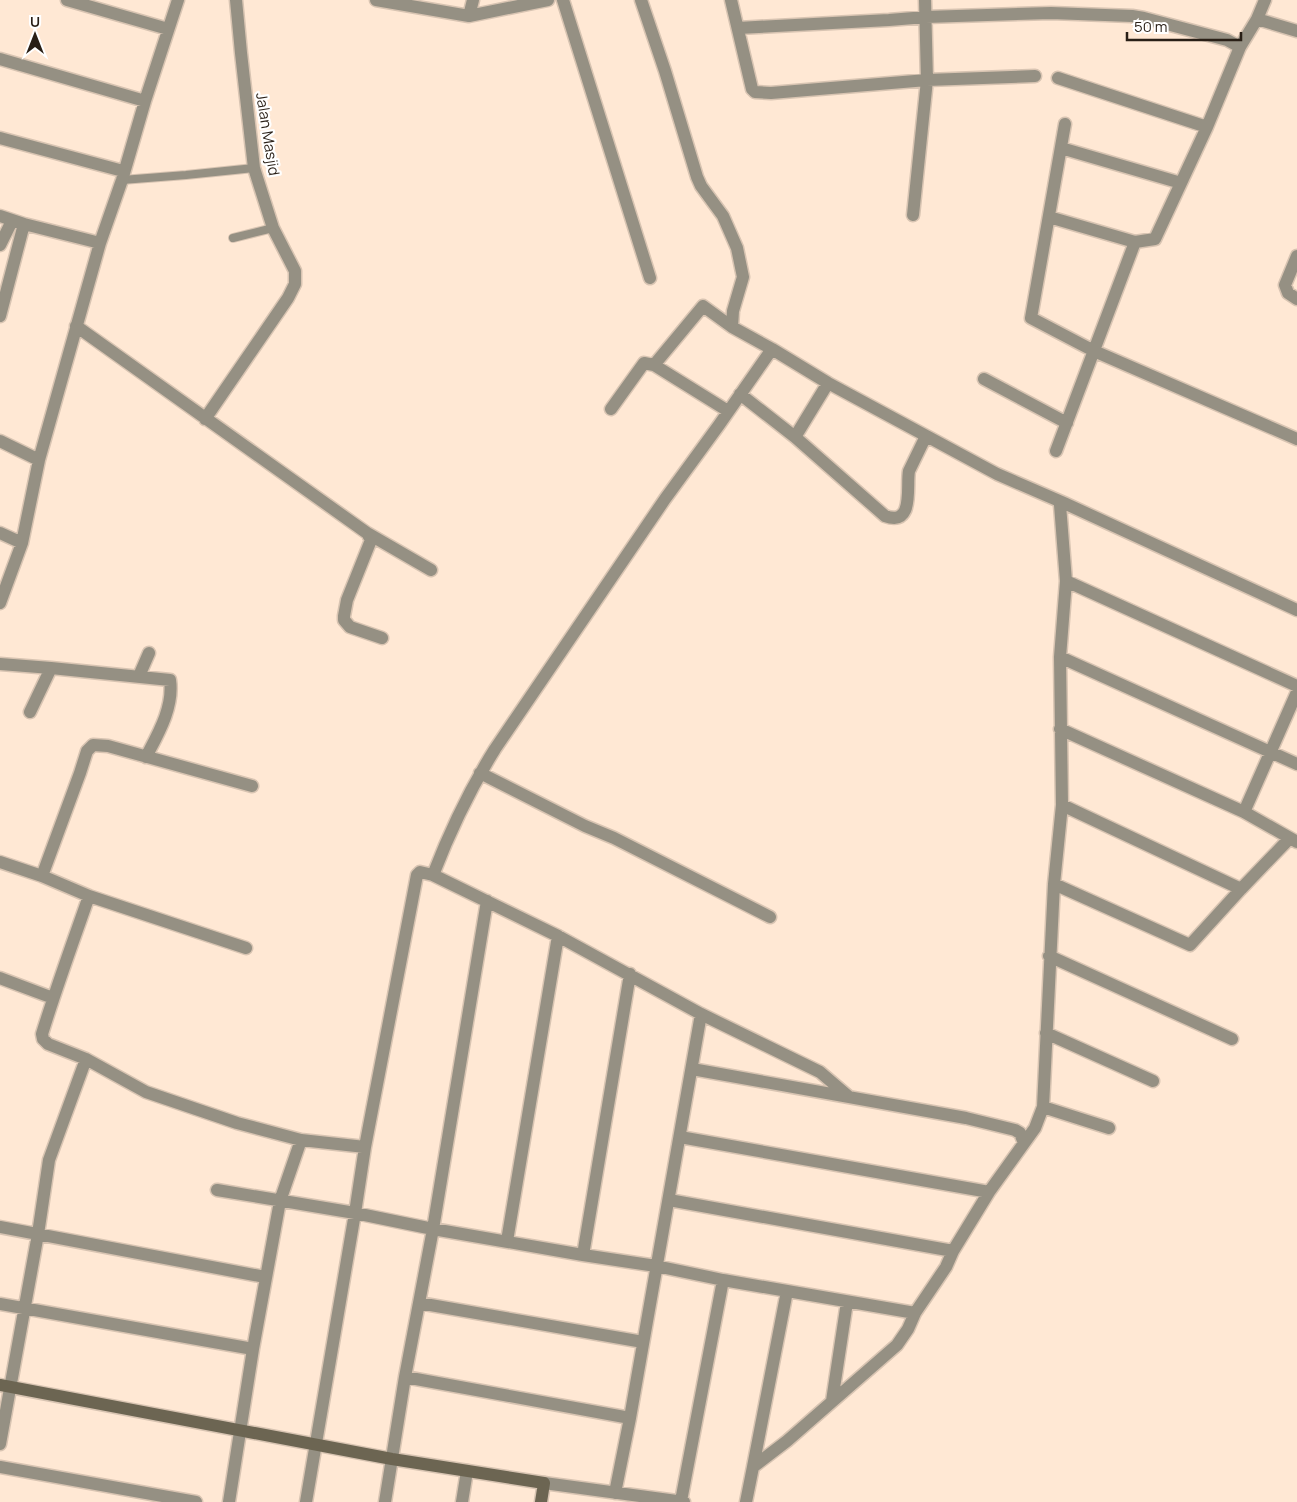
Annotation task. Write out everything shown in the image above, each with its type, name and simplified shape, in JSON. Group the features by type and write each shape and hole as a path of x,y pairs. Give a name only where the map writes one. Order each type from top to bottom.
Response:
{"street":[{"path":"67,0 168,30"},
{"path":"0,602 22,542 39,460 100,243 144,101 178,0"},
{"name":"Jalan Masjid","path":"205,419 288,298 295,284 294,271 273,228 254,168 236,0"},
{"path":"376,0 468,16 548,0"},
{"path":"468,16 473,0"},
{"path":"563,0 650,278"},
{"path":"641,0 697,177 723,216 737,248 743,277 733,311 732,327"},
{"path":"731,0 752,89 755,92 770,93 927,80 1035,76"},
{"path":"913,215 927,80 925,0"},
{"path":"1049,217 1135,242 1155,239 1207,127 1240,47 1257,19 1265,0"},
{"path":"738,28 926,17 1051,13 1132,16 1227,40 1240,47"},
{"path":"1257,19 1297,31"},
{"path":"0,59 144,101"},
{"path":"1058,78 1207,127"},
{"path":"1066,124 1030,318 1094,350 1297,439"},
{"path":"0,138 122,175"},
{"path":"1061,148 1181,183"},
{"path":"12,220 100,243"},
{"path":"0,244 12,220"},
{"path":"0,316 12,220"},
{"path":"1056,451 1135,242"},
{"path":"1292,296 1286,285 1297,256"},
{"path":"654,365 703,306 732,327 772,348 828,384 997,474 1064,502 1297,610"},
{"path":"76,326 367,534 431,570"},
{"path":"433,875 446,840 480,773 495,749 665,499 772,348"},
{"path":"611,409 644,363 654,365 728,411"},
{"path":"984,380 1067,423"},
{"path":"795,438 828,384"},
{"path":"740,394 795,438 885,516 899,517 905,512 909,490 909,471 926,436"},
{"path":"0,441 39,460"},
{"path":"753,1467 787,1441 897,1346 908,1329 915,1313 946,1267 953,1251 988,1192 1035,1128 1043,1106 1049,956 1062,805 1060,657 1066,581 1060,505 1064,502"},
{"path":"0,533 22,542"},
{"path":"367,534 371,540 347,600 344,620 350,627 382,638"},
{"path":"1066,581 1297,686"},
{"path":"140,676 149,652"},
{"path":"1060,657 1297,764"},
{"path":"0,664 170,680 171,690 166,712 146,756"},
{"path":"30,712 52,668"},
{"path":"1244,812 1297,692"},
{"path":"1054,884 1189,945 1192,944 1241,889 1293,840 1244,812 1060,729"},
{"path":"42,876 87,751 93,744 146,756 252,786"},
{"path":"480,773 770,917"},
{"path":"1062,805 1241,889"},
{"path":"0,862 42,876 89,896 246,948"},
{"path":"306,1502 365,1147 417,875 420,872 433,875 558,936 701,1014 820,1072 848,1096"},
{"path":"89,896 42,1034 43,1039 48,1044 86,1059 146,1092 237,1123 301,1140 365,1147"},
{"path":"385,1502 405,1377 433,1229 487,901"},
{"path":"507,1241 558,936"},
{"path":"1049,956 1232,1039"},
{"path":"583,1255 630,974"},
{"path":"0,978 53,998"},
{"path":"615,1493 630,1418 701,1014"},
{"path":"1046,1033 1153,1081"},
{"path":"0,1444 5,1386 25,1308 49,1160 86,1059"},
{"path":"692,1069 966,1118 1008,1128 1020,1133 1024,1143"},
{"path":"1043,1106 1109,1128"},
{"path":"680,1137 988,1192"},
{"path":"229,1502 252,1349 280,1200 301,1140"},
{"path":"217,1190 915,1313"},
{"path":"669,1200 953,1251"},
{"path":"0,1227 265,1277"},
{"path":"5,1386 392,1459 682,1502 724,1280"},
{"path":"746,1502 787,1291"},
{"path":"832,1401 847,1302"},
{"path":"419,1303 643,1342"},
{"path":"0,1304 252,1349"},
{"path":"405,1377 630,1418"},
{"path":"0,1467 196,1502"},
{"path":"462,1502 466,1471"},
{"path":"541,1502 544,1483"}],"lane":[{"path":"122,175 186,175 254,168"},
{"path":"233,238 273,228"}]}
